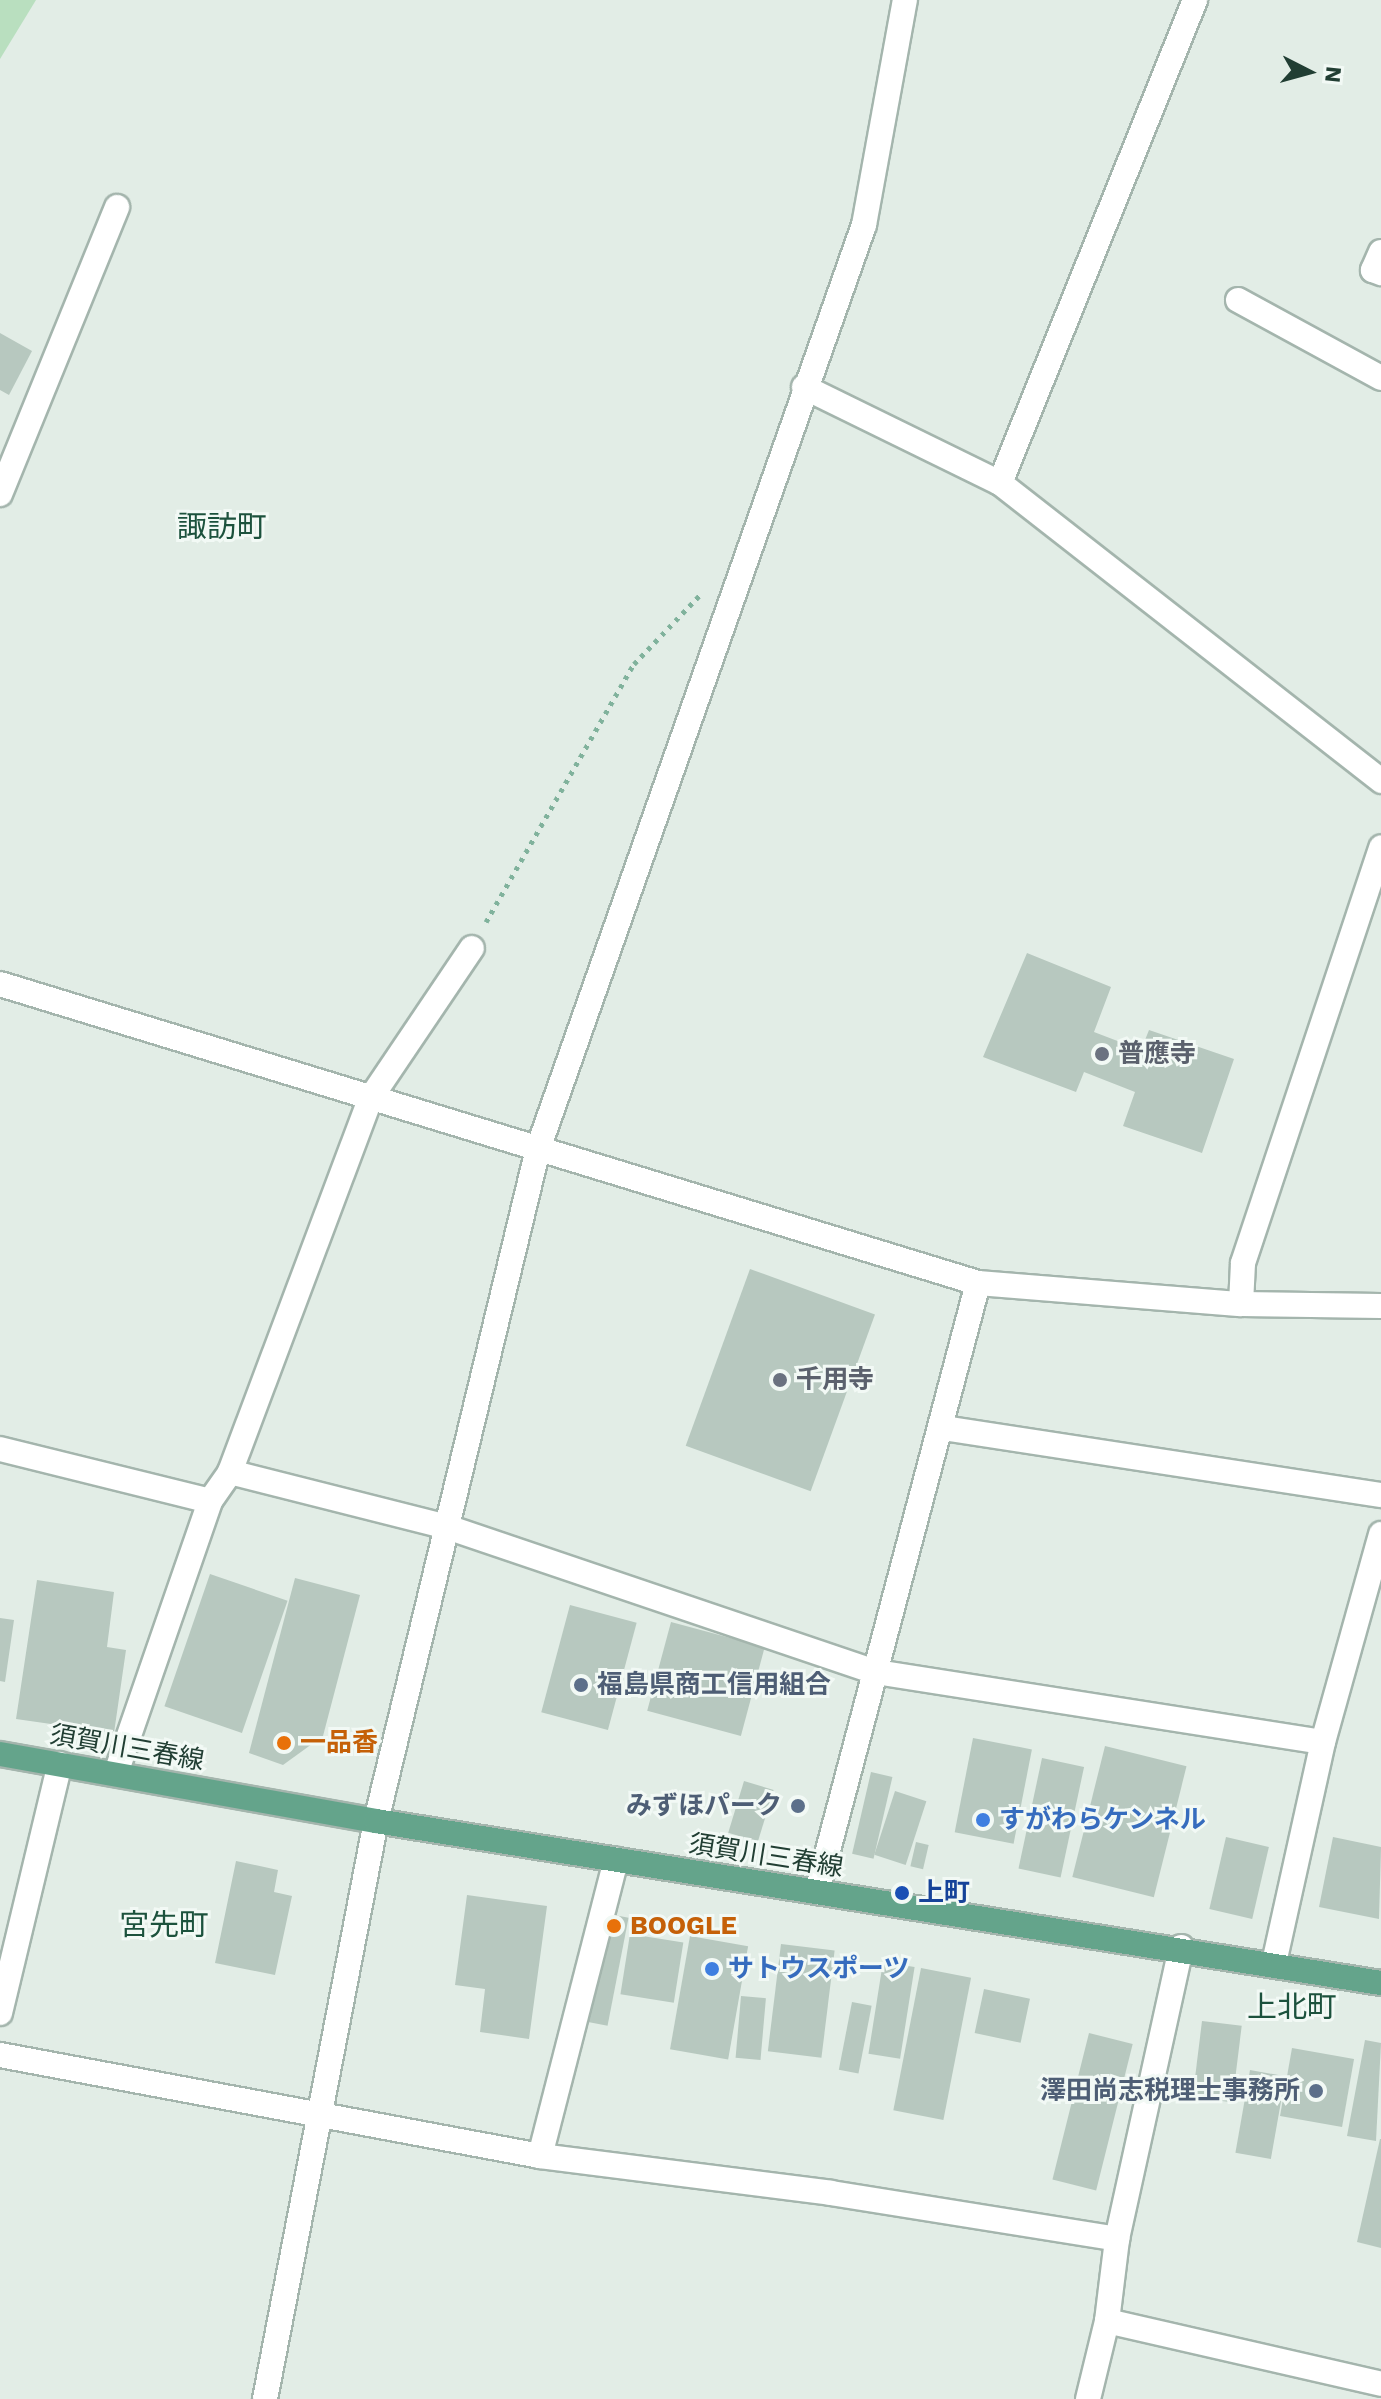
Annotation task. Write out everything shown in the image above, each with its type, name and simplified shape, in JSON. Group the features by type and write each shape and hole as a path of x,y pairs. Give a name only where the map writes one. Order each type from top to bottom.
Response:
{"main road":[{"name":"須賀川三春線","path":"0,1754 376,1821 1181,1947 1381,1983"}],"street":[{"path":"265,2399 376,1821 538,1149 804,387 864,225 905,0"},
{"path":"1000,483 1195,0"},
{"path":"0,494 117,207"},
{"path":"1381,252 1373,270 1381,273"},
{"path":"1238,300 1381,378"},
{"path":"804,387 1000,483 1381,781"},
{"path":"1241,1304 1243,1263 1381,847"},
{"path":"116,1773 210,1501 230,1472 370,1099 472,948"},
{"path":"0,984 978,1283 1241,1304 1381,1306"},
{"path":"817,1892 943,1428 978,1283"},
{"path":"943,1428 1381,1495"},
{"path":"0,1449 210,1501"},
{"path":"230,1472 447,1527 876,1672 1323,1742"},
{"path":"1274,1963 1323,1742 1381,1534"},
{"path":"0,2013 60,1764"},
{"path":"540,2156 616,1860"},
{"path":"1088,2399 1107,2321 1117,2239 1181,1947"},
{"path":"0,2055 317,2117 540,2156 831,2193 1117,2239"},
{"path":"1107,2321 1381,2384"}],"path":[{"path":"472,948 634,664 693,597 735,583"}],"green space":[{"path":"0,0 36,0 0,59"}],"building":[{"path":"0,333 32,351 9,395 0,390"},
{"name":"普應寺","path":"1027,953 1111,987 1094,1032 1141,1050 1149,1030 1234,1059 1202,1153 1123,1126 1135,1092 1084,1072 1076,1092 983,1057"},
{"name":"千用寺","path":"750,1269 875,1314 811,1491 686,1446"},
{"path":"210,1574 288,1601 242,1733 164,1706"},
{"path":"295,1578 360,1595 323,1736 283,1765 249,1753"},
{"path":"37,1580 114,1592 107,1647 126,1650 114,1733 16,1719"},
{"path":"570,1605 637,1623 608,1730 541,1712"},
{"path":"0,1618 14,1620 5,1682 0,1681"},
{"path":"671,1622 765,1647 741,1736 647,1711"},
{"path":"973,1738 1032,1749 1014,1844 955,1832"},
{"path":"1105,1746 1187,1766 1154,1897 1072,1877"},
{"path":"1042,1758 1084,1767 1061,1877 1019,1869"},
{"path":"871,1772 892,1777 874,1859 852,1854"},
{"path":"744,1781 774,1790 758,1842 728,1833"},
{"path":"895,1791 926,1801 906,1865 874,1855"},
{"path":"1226,1837 1269,1847 1252,1919 1209,1909"},
{"path":"1333,1837 1381,1847 1379,1919 1319,1907"},
{"path":"916,1842 929,1845 923,1869 910,1866"},
{"path":"236,1861 278,1870 274,1892 292,1896 275,1975 215,1963"},
{"path":"467,1895 547,1906 529,2039 480,2032 485,1989 455,1985"},
{"path":"604,1913 629,1918 608,2026 583,2021"},
{"path":"630,1934 683,1942 674,2003 620,1994"},
{"path":"690,1936 748,1946 728,2059 670,2049"},
{"path":"781,1944 835,1951 821,2058 768,2051"},
{"path":"883,1962 915,1967 900,2059 868,2054"},
{"path":"921,1968 971,1978 943,2120 893,2110"},
{"path":"984,1989 1030,1999 1021,2043 975,2033"},
{"path":"741,1996 766,1998 761,2060 736,2058"},
{"path":"852,2002 872,2006 858,2074 839,2070"},
{"path":"1202,2021 1242,2026 1232,2102 1193,2097"},
{"path":"1089,2033 1133,2044 1096,2190 1052,2180"},
{"path":"1365,2040 1381,2043 1376,2141 1347,2136"},
{"path":"1292,2048 1354,2059 1342,2127 1280,2116"},
{"path":"1250,2070 1285,2076 1271,2159 1235,2153"},
{"path":"1381,2139 1381,2248 1357,2242"}],"place":[{"name":"普應寺","path":"1102,1054"},
{"name":"千用寺","path":"780,1380"},
{"name":"福島県商工信用組合","path":"581,1685"},
{"name":"一品香","path":"284,1743"},
{"name":"みずほパーク","path":"798,1806"},
{"name":"すがわらケンネル","path":"983,1820"},
{"name":"上町","path":"902,1893"},
{"name":"BOOGLE","path":"614,1926"},
{"name":"サトウスポーツ","path":"712,1969"},
{"name":"澤田尚志税理士事務所","path":"1316,2091"}],"district":[{"name":"諏訪町","path":"222,527"},
{"name":"宮先町","path":"164,1925"},
{"name":"上北町","path":"1292,2007"}]}
